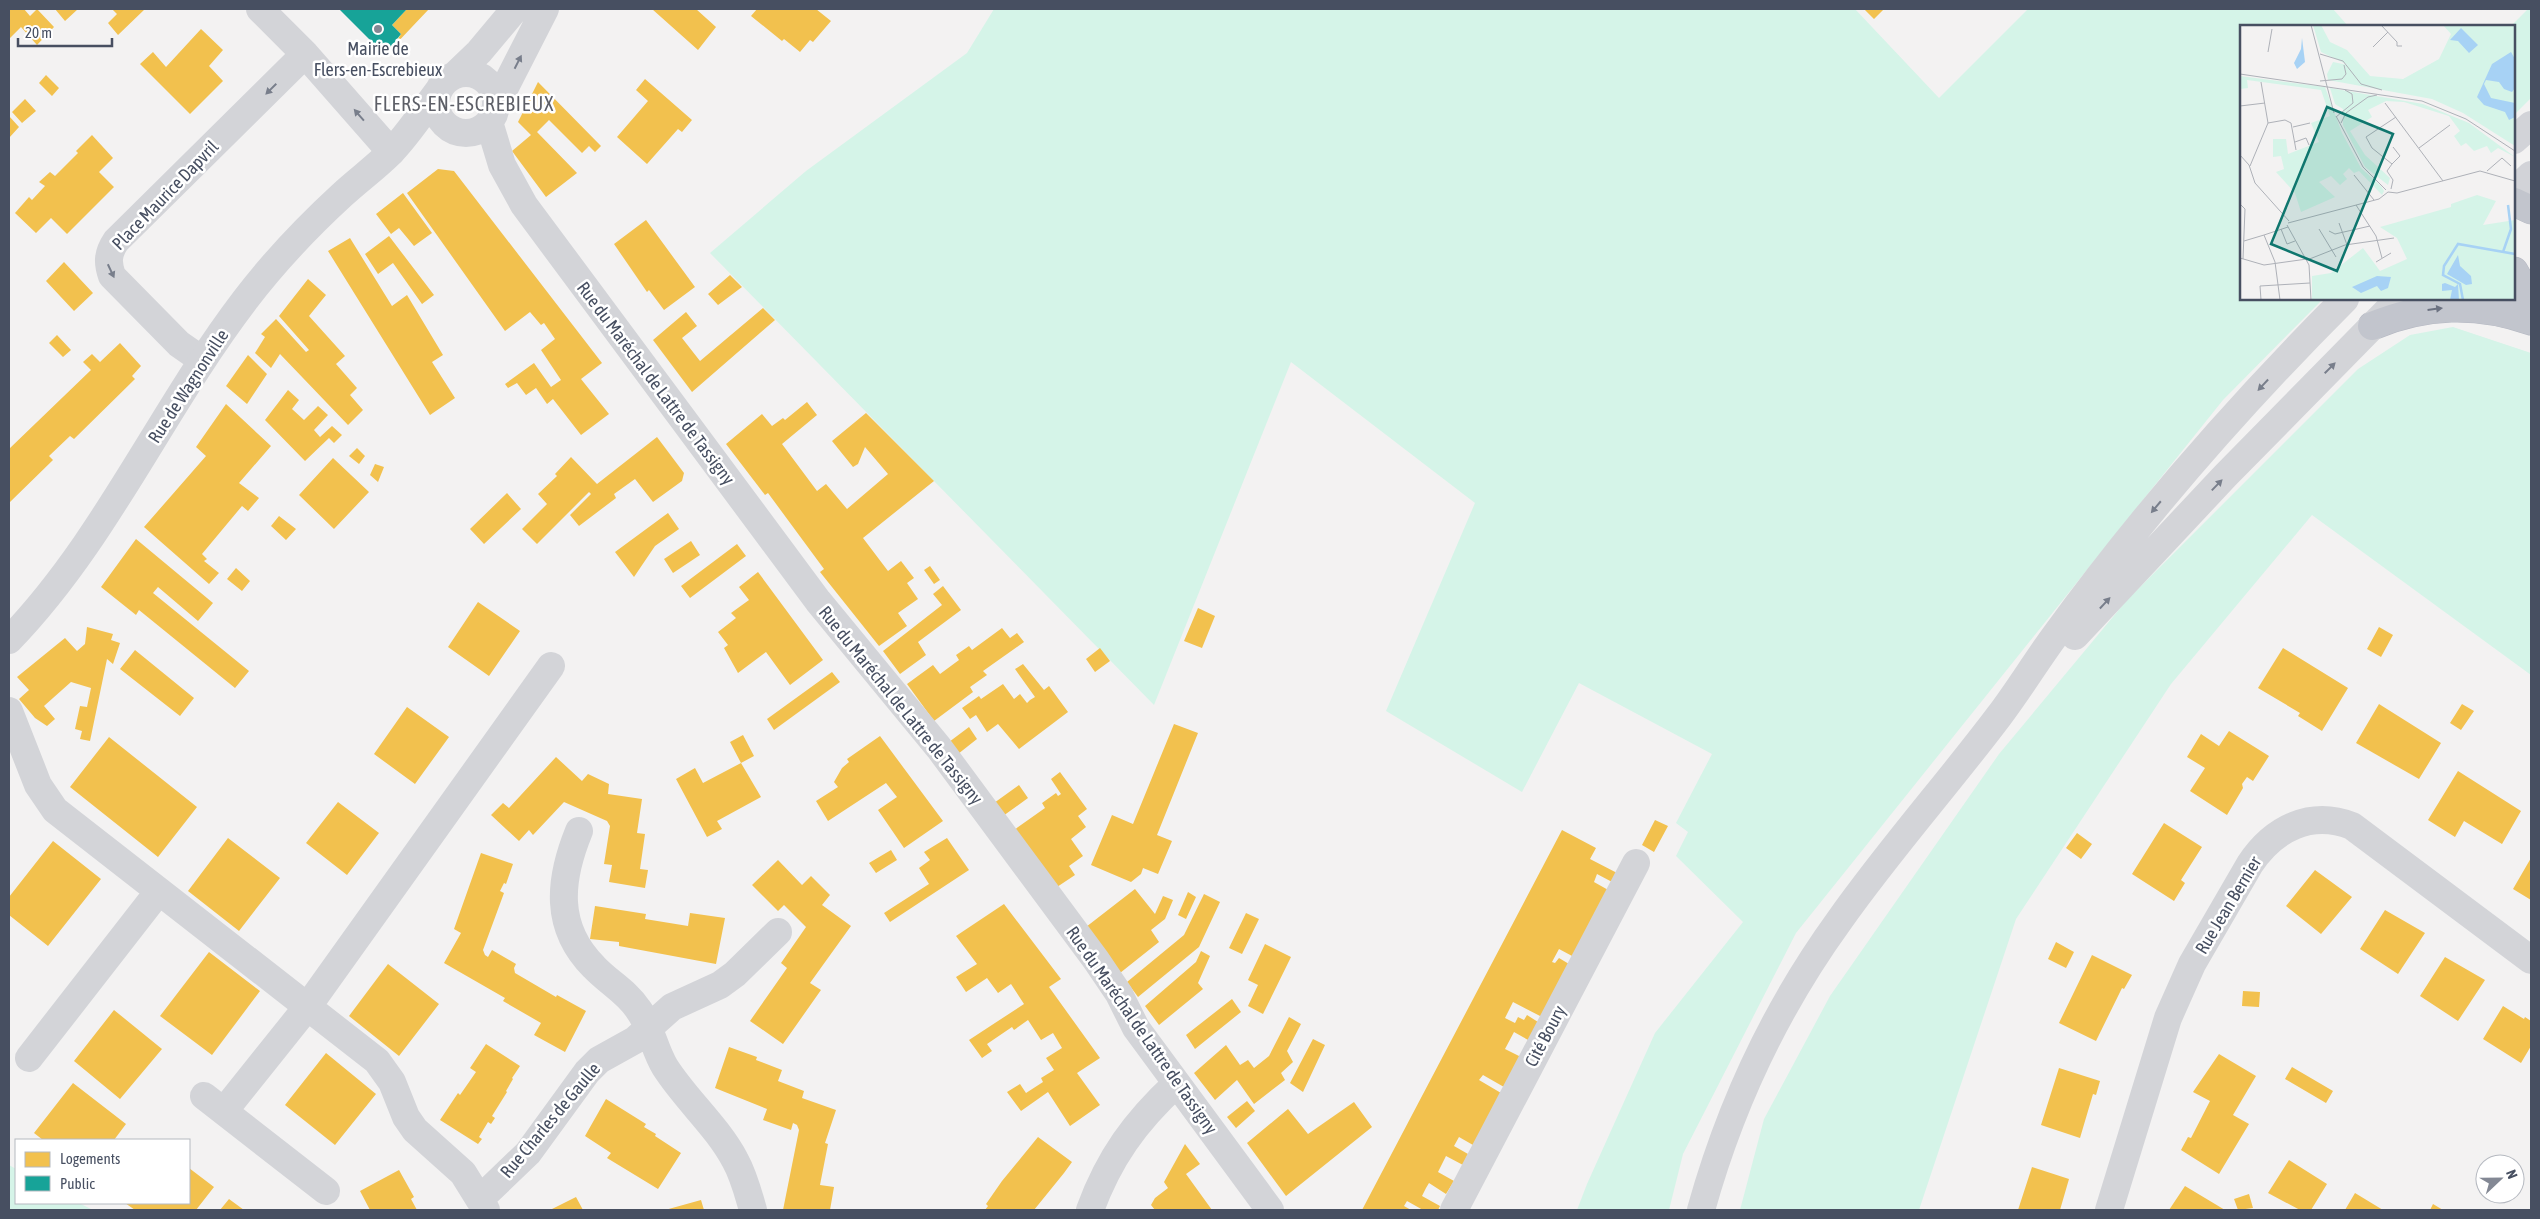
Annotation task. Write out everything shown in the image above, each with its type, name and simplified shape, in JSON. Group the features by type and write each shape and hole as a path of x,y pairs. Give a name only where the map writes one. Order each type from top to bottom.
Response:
{"highway":[{"path":"2515,202 2531,210"},
{"path":"2515,273 2531,301"},
{"path":"2372,326 2414,312 2452,307 2492,310 2531,321"}],"main road":[{"path":"2515,139 2531,125"},
{"path":"2515,190 2531,175"}],"street":[{"path":"260,9 306,54 391,152"},
{"name":"Rue de Wagnonville","path":"9,640 42,604 76,558 202,360 273,265 317,219 391,152 447,83 479,52 515,9"},
{"path":"492,113 494,92 482,78 469,73 447,83 436,104 438,113 445,125 454,131 474,132 492,113 545,9"},
{"name":"Place Maurice Dapvril","path":"202,360 179,344 112,276 108,264 110,251 116,241 306,54"},
{"name":"Rue du Maréchal de Lattre de Tassigny","path":"492,113 492,137 502,165 524,205"},
{"name":"Rue de Wagnonville","path":"391,152 415,140 454,131"},
{"name":"Rue du Maréchal de Lattre de Tassigny","path":"454,131 524,205 818,601 914,716 1110,979 1136,1028 1270,1210"},
{"path":"1701,1210 1736,1105 1772,1027 1800,978 1860,892 2000,715 2053,637 2150,514 2248,401 2344,300"},
{"path":"2000,715 2225,476 2398,300"},
{"path":"326,1191 214,1103 308,1006 551,666"},
{"name":"Rue Charles de Gaulle","path":"9,711 38,785 48,802 377,1061 387,1074 400,1108 416,1130 455,1165 469,1181 483,1205 528,1153 587,1072 599,1060 635,1040 672,1007 720,985 735,974 778,932"},
{"name":"Rue Jean Bernier","path":"2109,1210 2160,1041 2180,989 2192,964 2250,864 2258,853 2280,833 2309,820 2326,818 2352,826 2531,960"},
{"path":"578,831 567,860 563,890 566,918 572,937 594,967 635,1004 648,1029 655,1049 674,1081 725,1144 735,1160 744,1178 753,1210"},
{"name":"Cité Boury","path":"1454,1210 1636,862"},
{"path":"29,1058 159,891"},
{"path":"1090,1210 1102,1178 1128,1134 1150,1108 1176,1084"}],"green space":[{"path":"994,9 1855,9 1939,98 2028,9 2333,9 2347,25 2240,25 2240,300 2322,300 2223,400 1796,933 1683,1154 1669,1210 1577,1210 1655,1033 1743,922 1676,856 1688,832 1676,823 1712,754 1579,683 1522,792 1386,711 1475,503 1291,362 1154,705 710,253 806,171 967,53"},
{"path":"2528,9 2531,9 2531,98 2515,114 2515,25 2512,25"},
{"path":"2453,327 2531,353 2531,675 2312,515 2171,684 2016,919 1919,1210 1740,1210 1764,1119 1830,996 1999,754 2127,600 2358,369 2410,335"},
{"path":"9,1165 15,1168 15,1204 81,1204 93,1210 9,1210"}],"building: Logements":[{"path":"9,9 24,9 30,16 37,9 54,27 37,45 21,27 9,39"},
{"path":"55,9 78,9 65,21"},
{"path":"112,9 145,9 118,35 108,23 117,14"},
{"path":"407,9 429,9 393,47 401,34 392,25"},
{"path":"652,9 696,9 716,27 698,50"},
{"path":"757,9 816,9 831,21 813,42 810,40 800,52 784,39 782,41 751,16"},
{"path":"1864,9 1884,9 1874,19"},
{"path":"201,29 223,50 209,66 223,81 190,114 140,64 153,52 166,67"},
{"path":"46,75 59,88 52,96 39,83"},
{"path":"645,79 692,120 682,132 678,129 647,164 617,137 648,101 636,90"},
{"path":"538,82 601,146 595,152 589,146 582,153 549,120 537,132 577,173 546,197 512,151 531,135 518,122"},
{"path":"25,99 36,111 22,123 12,112"},
{"path":"9,116 19,127 9,138"},
{"path":"92,135 113,158 99,172 114,187 67,234 51,218 36,233 15,213 29,197 32,200 45,186 39,182 50,172 55,176 78,153 76,151"},
{"path":"438,169 454,171 602,363 581,379 609,414 581,435 553,399 547,404 536,388 526,395 517,383 508,388 505,384 534,363 551,387 561,380 541,350 555,339 544,323 541,325 530,312 505,331 407,193"},
{"path":"403,193 432,233 414,246 399,228 391,234 376,214"},
{"path":"646,220 695,287 664,310 649,290 647,292 614,244"},
{"path":"389,236 434,295 422,304 393,263 378,274 365,254"},
{"path":"350,238 392,306 407,295 443,355 432,362 455,398 430,415 328,251"},
{"path":"64,262 93,293 74,311 46,281"},
{"path":"730,275 742,287 718,305 708,294"},
{"path":"308,279 326,295 309,316 345,356 336,364 357,388 350,395 363,410 348,425 280,354 271,368 255,353 265,337 261,334 276,319 306,352 309,350 279,316"},
{"path":"763,308 775,320 692,392 653,340 686,312 697,326 682,338 700,361"},
{"path":"57,335 71,350 63,357 49,343"},
{"path":"120,343 141,366 132,376 135,379 74,439 70,436 49,456 53,460 9,503 9,449 91,370 83,362 92,354 100,362"},
{"path":"248,355 267,374 247,404 226,386"},
{"path":"288,390 299,400 292,409 304,420 318,406 328,415 314,430 320,437 332,426 342,435 334,443 329,438 305,461 265,420"},
{"path":"807,402 817,415 782,444 817,491 826,484 847,509 888,474 865,447 858,464 853,467 832,441 866,413 934,481 863,538 888,571 901,561 914,578 907,583 918,599 898,613 907,626 879,646 820,572 824,569 768,493 765,495 726,444 762,414 772,426 783,418 785,420"},
{"path":"226,404 271,446 239,483 259,498 248,511 242,506 202,554 207,559 204,561 219,573 209,584 144,527 206,456 196,447"},
{"path":"657,437 684,473 682,481 653,502 635,479 614,494 616,498 579,526 570,515 591,494 589,492 537,544 522,529 547,504 538,494 557,476 555,474 571,457 597,484"},
{"path":"357,448 365,456 359,464 349,456"},
{"path":"333,458 369,492 334,529 299,495"},
{"path":"375,464 384,467 378,482 370,475"},
{"path":"507,493 521,509 484,544 470,529"},
{"path":"668,513 679,529 655,546 634,577 615,552"},
{"path":"279,516 296,529 286,540 271,526"},
{"path":"136,539 213,603 198,621 158,587 153,593 249,671 235,688 139,610 136,615 101,587"},
{"path":"691,541 700,555 673,573 664,559"},
{"path":"737,544 746,556 690,598 681,586"},
{"path":"930,566 940,580 934,584 924,570"},
{"path":"236,568 250,581 242,591 227,579"},
{"path":"758,572 823,660 790,685 766,652 738,673 724,648 728,645 718,632 736,618 731,613 749,600 739,587"},
{"path":"943,586 961,610 918,642 926,655 900,674 883,651 942,605 933,594"},
{"path":"478,602 520,631 489,676 448,647"},
{"path":"1198,608 1215,616 1202,648 1184,641"},
{"path":"87,627 113,634 111,640 120,643 113,664 107,659 90,741 80,739 82,731 75,729 80,706 87,707 91,688 71,682 44,706 55,719 47,726 35,718 19,699 29,690 17,677 65,638 77,651 85,644"},
{"path":"2379,627 2393,635 2381,657 2367,649"},
{"path":"1002,628 1010,638 1017,633 1024,642 983,671 987,675 970,687 973,692 934,721 907,684 933,665 940,674 959,660 956,655 969,646 972,650"},
{"path":"1100,648 1110,661 1095,672 1086,659"},
{"path":"2283,648 2348,688 2322,731 2298,716 2300,713 2258,688"},
{"path":"135,650 194,698 180,716 120,669"},
{"path":"1023,664 1044,690 1049,686 1068,712 1019,749 998,724 987,732 976,715 970,719 962,708 979,696 981,699 1003,684 1014,699 1020,694 1027,703 1035,697 1015,669"},
{"path":"832,672 840,682 774,730 767,719"},
{"path":"2379,704 2441,743 2419,779 2356,743"},
{"path":"2462,704 2474,711 2461,730 2450,723"},
{"path":"407,707 449,737 415,784 374,754"},
{"path":"1174,724 1198,733 1157,835 1172,841 1158,874 1143,868 1141,874 1131,882 1091,865 1112,815 1133,824"},
{"path":"969,727 977,739 958,754 949,742"},
{"path":"2229,731 2269,756 2253,781 2247,777 2242,784 2243,788 2227,815 2190,791 2205,768 2187,757 2201,734 2219,746"},
{"path":"743,735 754,756 741,763 730,742"},
{"path":"880,736 943,821 904,848 878,810 897,797 886,783 828,821 816,801 838,787 834,782 842,768 849,762 847,759"},
{"path":"109,737 197,807 158,857 70,787"},
{"path":"556,757 582,781 588,774 609,784 608,794 642,799 637,833 645,834 640,869 648,870 645,888 609,882 612,865 604,864 610,826 607,821 564,802 533,835 529,830 519,841 491,815 503,803 509,808"},
{"path":"741,763 761,797 717,821 722,829 707,837 676,779 695,768 703,783"},
{"path":"2458,771 2521,811 2502,844 2464,821 2455,837 2428,820"},
{"path":"1060,772 1087,809 1078,816 1086,827 1071,839 1083,856 1069,866 1075,875 1057,887 1014,830 1045,808 1042,803 1056,793 1058,796 1061,794 1051,779"},
{"path":"1019,785 1028,798 1003,816 994,803"},
{"path":"338,802 379,833 347,875 306,843"},
{"path":"1655,820 1668,826 1654,852 1642,845"},
{"path":"2164,823 2202,847 2181,880 2185,883 2174,901 2132,874"},
{"path":"1562,830 1596,848 1590,859 1619,874 1614,883 1597,874 1594,882 1610,891 1574,957 1559,949 1552,962 1555,963 1559,958 1569,964 1542,1017 1513,1002 1505,1018 1515,1023 1518,1017 1524,1020 1527,1015 1538,1022 1530,1041 1514,1032 1505,1049 1521,1057 1504,1087 1483,1075 1479,1080 1501,1093 1473,1145 1459,1137 1454,1146 1468,1154 1463,1165 1446,1156 1438,1172 1454,1181 1446,1194 1429,1183 1426,1188 1422,1196 1440,1206 1438,1210 1423,1210 1407,1201 1404,1206 1411,1210 1362,1210"},
{"path":"2077,833 2092,844 2081,859 2066,848"},
{"path":"228,838 280,878 239,931 188,891"},
{"path":"947,838 969,870 890,922 884,913 929,884 919,868 930,860 924,852"},
{"path":"53,841 101,879 48,946 9,915 9,897"},
{"path":"891,850 897,860 876,873 869,863"},
{"path":"481,853 513,864 506,884 504,883 500,891 504,893 483,950 485,955 488,957 492,950 516,964 514,968 515,973 556,997 557,995 586,1011 565,1052 534,1035 541,1023 503,1001 505,998 444,963 461,933 454,929"},
{"path":"2531,858 2531,900 2513,889"},
{"path":"778,860 802,885 811,876 830,895 822,905 851,926 810,983 821,990 783,1044 750,1021 787,968 781,963 806,927 784,905 778,911 752,885"},
{"path":"2315,870 2352,897 2321,934 2286,906"},
{"path":"1135,889 1155,914 1163,896 1173,900 1165,919 1151,930 1159,942 1120,973 1086,927"},
{"path":"1188,892 1196,897 1186,919 1178,915"},
{"path":"1204,894 1220,902 1199,947 1138,997 1127,982 1184,935"},
{"path":"1004,904 1061,979 1049,987 1100,1058 1077,1073 1100,1105 1070,1126 1048,1092 1021,1111 1007,1092 1020,1084 1026,1093 1043,1082 1041,1078 1054,1070 1046,1058 1062,1048 1053,1033 1041,1040 1028,1020 1014,1030 1012,1027 987,1044 992,1051 982,1058 969,1040 1024,1004 1011,984 998,993 987,978 966,992 956,977 977,964 956,936"},
{"path":"595,906 646,914 645,919 688,926 690,913 725,918 716,964 619,946 619,942 590,939"},
{"path":"2385,910 2425,933 2398,974 2360,949"},
{"path":"1246,913 1259,919 1242,954 1229,948"},
{"path":"2056,942 2074,952 2066,968 2048,959"},
{"path":"1265,944 1291,957 1263,1014 1248,1006 1258,985 1248,980"},
{"path":"1201,951 1210,956 1198,983 1203,989 1159,1025 1145,1006 1196,962"},
{"path":"209,952 260,991 212,1055 160,1016"},
{"path":"2092,955 2132,975 2124,989 2122,988 2096,1041 2059,1023"},
{"path":"2445,957 2485,980 2458,1021 2420,996"},
{"path":"388,964 439,1004 399,1056 349,1016"},
{"path":"2243,991 2260,992 2259,1007 2242,1006"},
{"path":"1232,999 1241,1012 1195,1049 1186,1035"},
{"path":"2503,1006 2524,1019 2525,1017 2531,1021 2531,1046 2521,1063 2483,1039"},
{"path":"114,1010 162,1049 120,1099 74,1061"},
{"path":"1289,1017 1301,1024 1287,1051 1293,1062 1281,1073 1285,1080 1254,1104 1237,1080 1215,1100 1194,1073 1226,1045 1240,1065 1248,1060 1254,1068 1269,1056"},
{"path":"1313,1039 1325,1045 1303,1092 1290,1083"},
{"path":"486,1044 520,1066 492,1116 495,1118 491,1124 488,1122 479,1137 482,1139 478,1144 440,1120 458,1093 460,1095 476,1072 470,1068"},
{"path":"729,1047 757,1057 756,1060 782,1070 778,1081 804,1091 802,1098 836,1110 825,1143 828,1144 820,1185 834,1187 830,1210 783,1210 799,1130 797,1125 793,1123 791,1130 763,1120 767,1109 715,1088"},
{"path":"326,1053 376,1094 335,1145 285,1105"},
{"path":"2219,1054 2256,1076 2233,1115 2249,1124 2219,1174 2181,1150 2188,1137 2191,1138 2210,1101 2193,1092"},
{"path":"2292,1067 2333,1091 2326,1103 2285,1079"},
{"path":"2059,1068 2100,1081 2096,1095 2093,1094 2080,1138 2041,1125"},
{"path":"73,1083 126,1124 115,1139 42,1139 34,1133"},
{"path":"606,1099 646,1124 644,1127 681,1153 658,1189 607,1158 611,1153 585,1136"},
{"path":"1247,1101 1255,1111 1236,1128 1227,1117"},
{"path":"1354,1102 1372,1127 1286,1196 1247,1143 1288,1109 1308,1134"},
{"path":"1038,1137 1072,1162 1034,1210 985,1210 988,1206 986,1204 1002,1181"},
{"path":"1185,1144 1200,1164 1186,1174 1212,1210 1155,1210 1151,1205 1155,1198 1168,1188 1164,1182"},
{"path":"2289,1160 2327,1184 2311,1210 2300,1210 2268,1193"},
{"path":"2032,1167 2069,1179 2060,1210 2018,1210"},
{"path":"190,1169 214,1187 196,1210 135,1210 126,1204 190,1204"},
{"path":"399,1170 414,1197 411,1199 417,1210 370,1210 360,1191"},
{"path":"2185,1186 2225,1210 2169,1210"},
{"path":"2355,1193 2383,1210 2345,1210"},
{"path":"2249,1194 2253,1208 2238,1210 2234,1199"},
{"path":"576,1197 583,1210 550,1210"},
{"path":"229,1199 244,1210 220,1210"},
{"path":"701,1200 704,1210 665,1210"},
{"path":"2433,1204 2443,1210 2430,1210"}],"building: Public":[{"name":"Mairie de Flers-en-Escrebieux","path":"339,9 407,9 392,25 401,34 385,55"}],"place":[{"name":"Mairie de Flers-en-Escrebieux","path":"378,29"}],"district":[{"name":"FLERS-EN-ESCREBIEUX","path":"464,103"}]}
